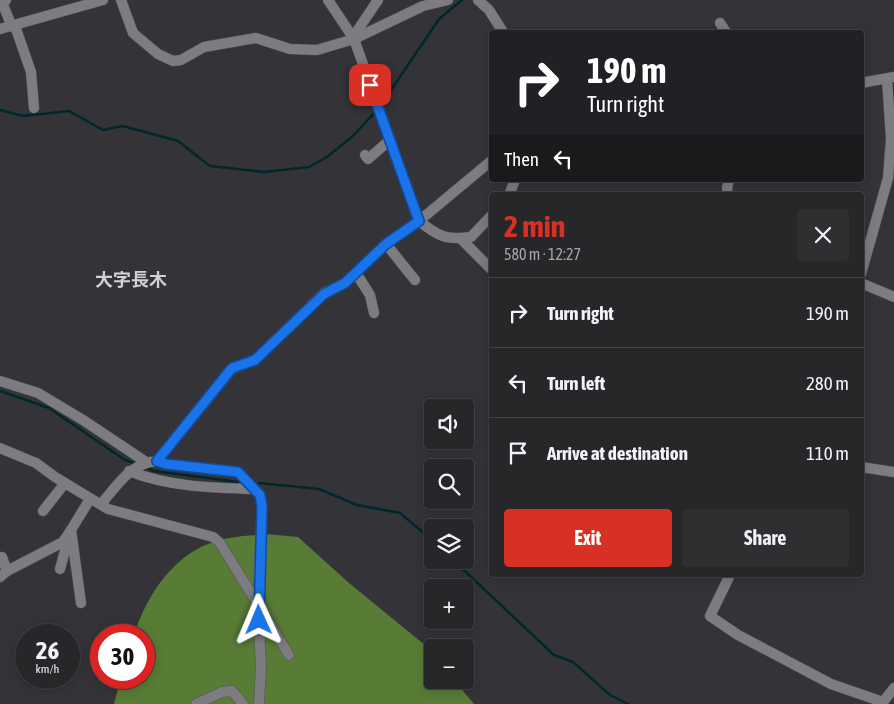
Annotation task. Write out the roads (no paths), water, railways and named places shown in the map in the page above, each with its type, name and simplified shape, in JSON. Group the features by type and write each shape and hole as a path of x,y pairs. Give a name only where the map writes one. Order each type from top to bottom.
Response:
{"street":[{"path":"6,0 2,2 31,72 34,108"},
{"path":"0,29 103,0"},
{"path":"121,0 133,33 158,54 173,61 181,60 204,47 256,38 304,52 317,50 353,38 423,6 448,0"},
{"path":"328,0 353,38 419,221 437,234 450,240 471,237 489,218"},
{"path":"353,38 378,0"},
{"path":"478,0 489,10 503,30"},
{"path":"720,23 725,30"},
{"path":"864,82 891,78 891,139 888,178 864,263"},
{"path":"365,155 368,159 390,140"},
{"path":"157,461 232,368 255,360 324,294 345,283 386,244 419,221 489,163"},
{"path":"460,238 489,267"},
{"path":"386,244 415,280"},
{"path":"356,273 370,295 374,313"},
{"path":"864,284 894,297"},
{"path":"0,381 38,394 83,420 145,462"},
{"path":"1,451 36,463 108,510 212,537 220,543 289,655"},
{"path":"101,504 131,470 145,462 157,461 166,464 238,472 260,495 262,507 258,604 261,667 258,704"},
{"path":"864,468 894,472"},
{"path":"131,470 156,480 210,488 255,489"},
{"path":"43,512 65,483"},
{"path":"3,567 62,542 90,499"},
{"path":"60,569 71,530"},
{"path":"71,530 81,602"},
{"path":"729,577 710,616 738,635 830,684 883,702 894,688"},
{"path":"196,704 222,692 232,691 243,704"}],"waterway":[{"path":"381,105 439,19 462,0"},
{"path":"0,110 23,116 69,111 103,130 123,126 178,141 210,166 264,172 309,167 327,157 353,136 376,111"},
{"path":"0,391 49,408 125,460 136,464"},
{"path":"144,467 154,471 238,482"},
{"path":"259,483 319,489 357,505 400,513 424,533"},
{"path":"463,569 554,655 573,662 610,695 628,704"}],"district":[{"name":"大字長木","path":"131,279"}]}
